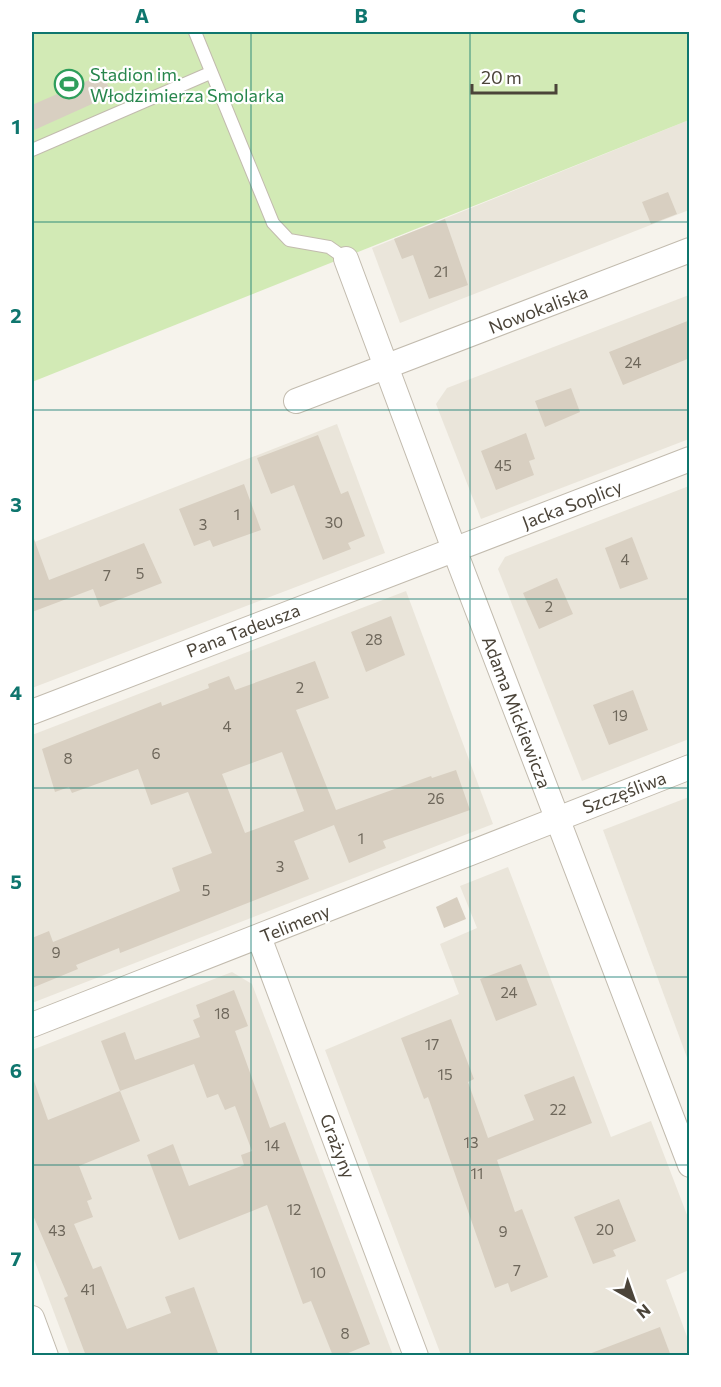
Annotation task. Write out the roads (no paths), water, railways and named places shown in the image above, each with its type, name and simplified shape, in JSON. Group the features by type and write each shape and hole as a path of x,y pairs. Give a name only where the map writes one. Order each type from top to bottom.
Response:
{"street":[{"name":"Nowokaliska","path":"296,401 690,250"},
{"name":"Adama Mickiewicza","path":"346,259 454,549 684,1134 690,1165"},
{"name":"Jacka Soplicy","path":"454,549 690,459"},
{"name":"Pana Tadeusza","path":"32,712 454,549"},
{"name":"Szczęśliwa","path":"558,818 690,767"},
{"name":"Telimeny","path":"32,1025 558,818"},
{"name":"Grażyny","path":"259,937 416,1356"},
{"path":"32,1318 46,1356"}],"lane":[{"path":"195,32 273,223 289,240 329,247 346,259"},
{"path":"32,150 210,73"}],"place":[{"name":"Stadion im. Włodzimierza Smolarka","path":"69,84"}]}
